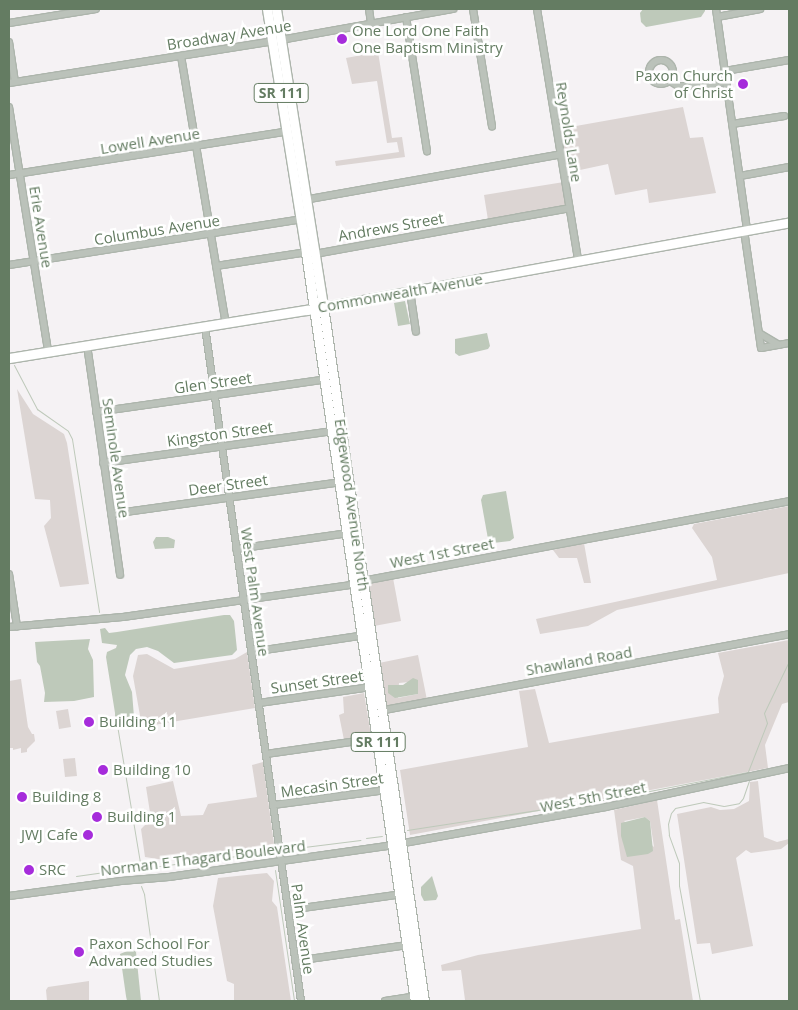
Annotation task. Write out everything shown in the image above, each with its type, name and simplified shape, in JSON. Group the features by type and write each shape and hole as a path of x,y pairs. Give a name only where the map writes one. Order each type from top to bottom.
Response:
{"main road":[{"name":"Edgewood Avenue North","path":"267,9 277,40"},
{"name":"Edgewood Avenue North","path":"276,9 277,40 319,307 419,999"},
{"name":"Commonwealth Avenue","path":"9,358 226,324 789,222"}],"street":[{"path":"9,23 66,11 96,9"},
{"path":"369,9 371,24"},
{"name":"Broadway Avenue","path":"12,82 181,56 453,9"},
{"path":"473,9 492,126"},
{"name":"Reynolds Lane","path":"537,9 578,260"},
{"path":"716,9 740,176 761,348 789,343"},
{"path":"717,17 760,9"},
{"path":"406,17 427,151"},
{"path":"9,42 12,82"},
{"path":"181,56 226,324"},
{"path":"725,71 789,60"},
{"path":"670,81 678,86 700,86 726,82"},
{"name":"Erie Avenue","path":"9,107 48,351"},
{"path":"732,124 784,116"},
{"name":"Lowell Avenue","path":"9,175 291,131"},
{"path":"302,200 561,154"},
{"path":"740,176 789,168"},
{"name":"Andrews Street","path":"216,266 311,253 569,208"},
{"name":"Columbus Avenue","path":"9,265 305,219"},
{"path":"410,291 416,332"},
{"name":"West Palm Avenue","path":"205,327 281,861"},
{"path":"759,333 780,345"},
{"name":"Seminole Avenue","path":"87,345 120,575"},
{"name":"Glen Street","path":"96,412 329,379"},
{"name":"Kingston Street","path":"104,463 337,430"},
{"name":"Deer Street","path":"111,514 344,481"},
{"name":"West 1st Street","path":"9,627 116,618 359,582 789,501"},
{"path":"236,549 352,533"},
{"path":"9,574 17,626"},
{"name":"Shawland Road","path":"378,711 789,634"},
{"path":"251,652 366,635"},
{"name":"Sunset Street","path":"259,703 374,687"},
{"path":"266,754 381,738"},
{"name":"West 5th Street","path":"397,844 552,818 789,768"},
{"name":"Mecasin Street","path":"274,805 389,789"},
{"name":"Norman E Thagard Boulevard","path":"9,896 397,844"},
{"name":"Palm Avenue","path":"281,861 301,1001"},
{"path":"288,910 404,894"},
{"path":"295,962 411,945"},
{"path":"385,1001 419,999"}],"shaded area":[{"path":"643,9 705,9 705,11 701,17 646,27 641,22 640,13"},
{"path":"378,52 392,138 402,137 405,157 336,166 335,161 399,152 397,142 387,143 377,81 352,84 346,58"},
{"path":"683,107 690,138 703,137 716,193 649,203 647,189 615,195 608,164 566,173 559,129"},
{"path":"564,182 567,203 563,207 488,220 484,195"},
{"path":"405,301 410,324 398,326 394,303"},
{"path":"487,333 490,346 488,349 459,356 455,353 455,339"},
{"path":"17,389 33,414 64,434 89,584 60,587 44,526 51,518 50,500 35,499"},
{"path":"506,491 514,538 510,541 493,543 488,539 481,500 483,495"},
{"path":"789,506 789,573 617,610 588,626 540,634 536,619 717,580 712,557 692,528 694,524"},
{"path":"156,537 168,537 175,540 174,548 155,549 153,542"},
{"path":"584,543 591,583 584,583 577,558 559,558 553,550"},
{"path":"393,578 401,621 374,626 368,587 370,583"},
{"path":"230,615 234,621 237,650 232,655 174,663 158,651 147,647 136,649 130,655 125,675 132,692 134,717 130,722 120,722 120,725 115,726 115,713 106,657 107,652 116,648 117,645 102,643 100,629 105,628 109,633"},
{"path":"90,639 88,649 93,660 94,697 74,701 44,702 45,693 40,666 37,662 35,642"},
{"path":"789,640 789,702 782,704 765,745 768,768 410,835 400,770 528,747 519,691 535,689 549,743 719,713 718,698 724,676 718,653"},
{"path":"247,652 255,708 142,727 133,676 138,655 147,654 174,669 235,659"},
{"path":"418,655 427,700 388,706 385,704 379,663","holes":["409,682 418,694 398,698 399,683"]},
{"path":"413,678 418,680 418,694 395,698 388,693 388,685 403,685"},
{"path":"21,679 28,727 32,734 34,734 35,741 27,749 27,752 21,753 21,748 13,750 13,748 9,748 9,681"},
{"path":"364,693 371,735 344,740 339,715 344,713 343,697"},
{"path":"68,709 71,727 59,729 56,711"},
{"path":"75,758 77,776 65,777 63,759"},
{"path":"263,762 274,844 171,861 145,857 141,829 151,819 146,787 173,781 181,816 203,815 208,804 257,797 252,765"},
{"path":"758,781 764,837 777,842 789,839 789,843 781,849 751,853 746,850 736,858 753,946 712,954 710,943 697,944 677,814 711,807 720,810 734,809 749,801 750,782"},
{"path":"657,800 675,920 680,919 693,1001 463,1001 465,1000 461,970 442,971 441,965 478,955 641,929 633,866 621,860 614,810","holes":["645,817 650,821 654,847 624,821"]},
{"path":"645,817 650,821 653,851 648,854 627,857 621,836 621,823"},
{"path":"267,873 274,881 272,901 277,907 291,1001 234,1001 234,984 227,981 213,906 218,878"},
{"path":"432,876 438,896 436,900 424,901 421,895 421,887"},
{"path":"132,949 136,952 141,1001 127,1001 126,996 120,954"},
{"path":"89,981 89,1001 47,1001 46,990 48,987"}],"waterway":[{"path":"14,365 37,409 68,431 72,439 99,612"},
{"path":"747,774 767,723 764,713 789,661"},
{"path":"117,725 141,869"},
{"path":"407,830 603,800 747,772"},
{"path":"700,1001 679,886 679,863 669,835 668,824 671,813 675,808 703,802 724,806 739,803 743,798 749,781"},
{"path":"366,838 382,836"},
{"path":"288,849 360,840"},
{"path":"137,869 274,851"},
{"path":"275,870 294,1001"},
{"path":"76,876 110,871"},
{"path":"141,886 144,894 159,1001"}],"place":[{"name":"One Lord One Faith One Baptism Ministry","path":"342,39"},
{"name":"Paxon Church of Christ","path":"743,84"},
{"name":"Building 11","path":"89,722"},
{"name":"Building 10","path":"103,770"},
{"name":"Building 8","path":"22,797"},
{"name":"Building 1","path":"97,817"},
{"name":"JWJ Cafe","path":"88,835"},
{"name":"SRC","path":"29,870"},
{"name":"Paxon School For Advanced Studies","path":"79,952"}]}
